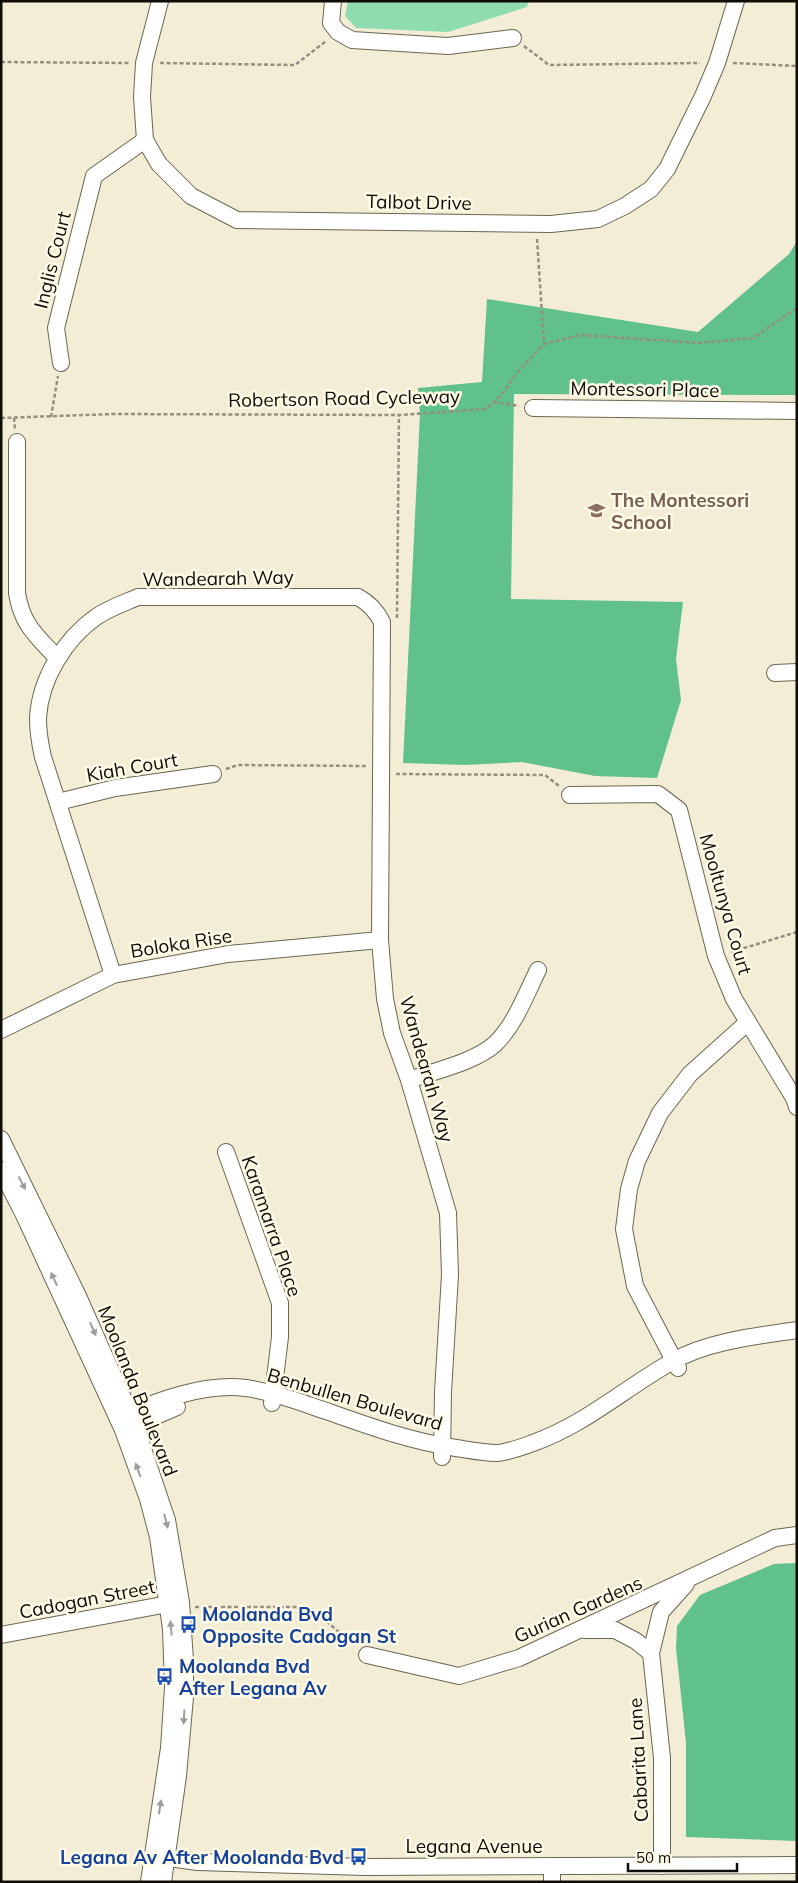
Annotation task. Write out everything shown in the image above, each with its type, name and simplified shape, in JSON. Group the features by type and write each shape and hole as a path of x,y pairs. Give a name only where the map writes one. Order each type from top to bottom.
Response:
{"street":[{"name":"Talbot Drive","path":"160,1 144,63 142,97 145,140 158,164 191,196 237,220 536,224 598,220 625,206 651,189 667,169 717,63 736,1"},
{"path":"333,1 331,23 338,32 352,40 448,46 513,38"},
{"name":"Inglis Court","path":"61,363 56,328 94,176 145,140"},
{"name":"Montessori Place","path":"533,408 797,410"},
{"path":"17,442 17,593 20,611 28,627 57,658"},
{"name":"Wandearah Way","path":"114,974 43,757 39,736 38,723 44,692 57,658 68,643 96,617 138,597 358,597 367,602 377,611 382,622 380,940 385,1000 392,1033 409,1080 448,1213 450,1275 443,1392 442,1451"},
{"path":"775,673 797,672"},
{"name":"Kiah Court","path":"58,802 115,788 213,774"},
{"name":"Mooltunya Court","path":"570,795 658,794 679,810 716,956 734,1000 794,1098 797,1107"},
{"name":"Boloka Rise","path":"1,1030 114,974 228,954 380,940"},
{"path":"409,1080 470,1058 495,1044 511,1022 538,970"},
{"path":"676,1364 635,1286 624,1229 629,1189 637,1161 660,1112 690,1074 748,1022"},
{"name":"Moolanda Boulevard","path":"1,1139 74,1288 167,1520 180,1604 185,1660 183,1732 159,1857 149,1882"},
{"name":"Karamarra Place","path":"226,1152 280,1303 280,1337 273,1398"},
{"name":"Moolanda Boulevard","path":"1,1170 126,1421"},
{"name":"Benbullen Boulevard","path":"126,1421 178,1396 215,1388 245,1388 359,1434 488,1462 510,1461 532,1455 576,1436 695,1352 730,1341 797,1330"},
{"name":"Benbullen Boulevard","path":"676,1364 738,1349 797,1340"},
{"name":"Gurian Gardens","path":"367,1655 459,1676 520,1658 775,1538 797,1535"},
{"name":"Cabarita Lane","path":"662,1866 662,1758 651,1653 661,1612 692,1578"},
{"name":"Cadogan Street","path":"1,1635 180,1604"},
{"path":"580,1630 615,1630 636,1640 651,1653"},
{"name":"Moolanda Boulevard","path":"159,1857 162,1882"},
{"name":"Legana Avenue","path":"159,1857 198,1862 365,1874 552,1874 662,1866 797,1865"}],"path":[{"path":"1,62 295,65 338,32"},
{"path":"513,38 549,65 717,63 797,66"},
{"path":"536,224 544,344"},
{"path":"493,402 501,396 517,373 544,344 581,335 699,343 754,338 797,308"},
{"path":"51,416 61,363"},
{"path":"493,402 533,408"},
{"name":"Robertson Road Cycleway","path":"1,418 114,414 399,415 486,408 493,402"},
{"path":"397,621 399,415"},
{"path":"213,774 238,765 545,775 570,795"},
{"path":"716,956 797,932"},
{"path":"180,1604 309,1607 367,1655"}],"green space":[{"path":"348,1 529,1 527,7 448,32 356,28 345,16"},
{"path":"797,241 797,395 514,394 511,599 683,602 676,659 681,700 657,778 595,776 522,762 465,765 403,763 420,414 418,388 482,382 487,299 698,332 789,254"},
{"path":"797,1563 797,1841 686,1837 686,1743 676,1648 677,1626 700,1595 774,1564"}],"place":[{"name":"The Montessori School","path":"597,511"},
{"name":"Moolanda Bvd Opposite Cadogan St","path":"188,1625"},
{"name":"Moolanda Bvd After Legana Av","path":"165,1677"},
{"name":"Legana Av After Moolanda Bvd","path":"358,1857"}]}
